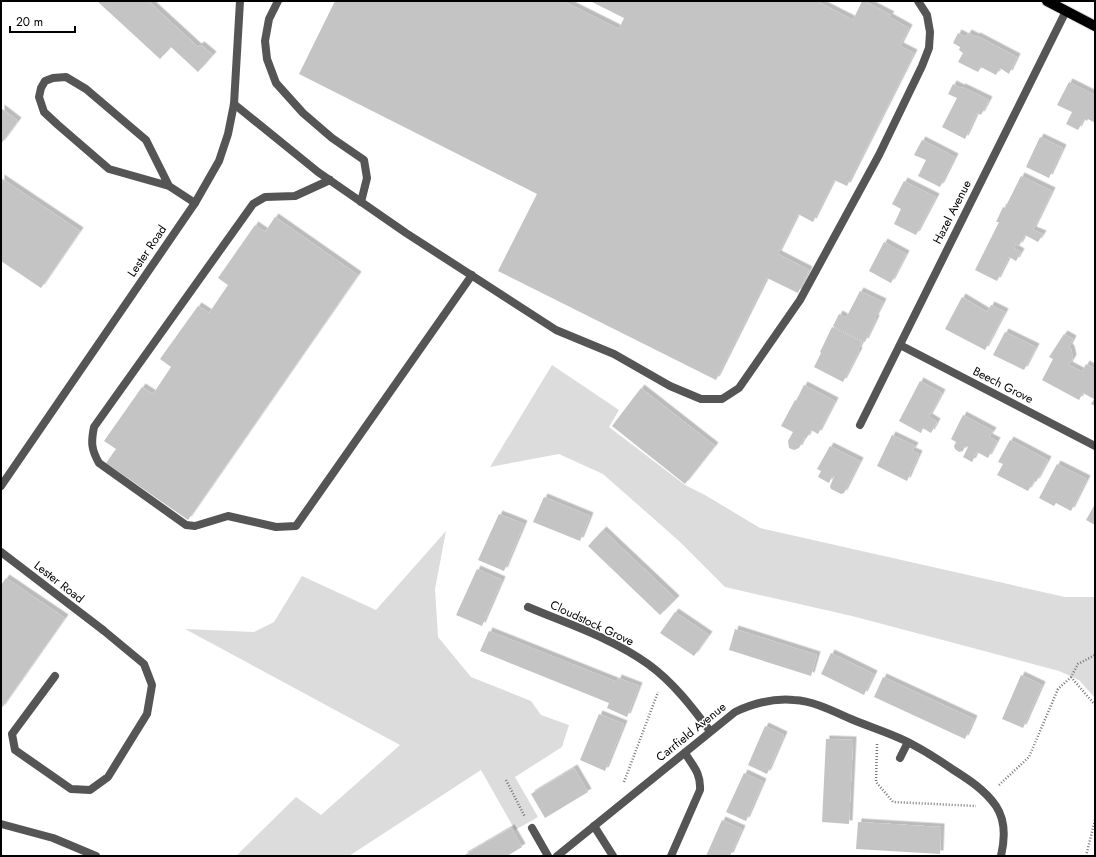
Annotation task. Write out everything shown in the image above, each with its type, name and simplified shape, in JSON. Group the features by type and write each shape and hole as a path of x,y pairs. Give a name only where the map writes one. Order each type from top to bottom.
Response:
{"main road":[{"path":"1047,1 1095,26"}],"street":[{"name":"Lester Road","path":"1,486 195,203 219,161 228,134 234,104 240,1"},
{"path":"278,1 269,19 265,41 267,59 276,83 303,113 332,138 364,160 367,178 361,202"},
{"path":"234,104 318,172 406,233 556,330 614,354 670,386 700,399 722,399 739,388 800,300 879,155 922,66 929,48 930,32 927,15 918,1"},
{"name":"Hazel Avenue","path":"860,425 1066,11"},
{"path":"169,186 146,140 86,89 66,77 53,78 45,81 41,88 39,97 44,112 109,169 169,186 195,203"},
{"path":"330,180 295,196 265,197 253,204 94,427 91,440 93,453 99,463 186,525 195,526 228,516 276,527 296,526 472,275"},
{"name":"Beech Grove","path":"900,345 1095,446"},
{"name":"Lester Road","path":"1,552 103,630 144,664 152,685 147,714 108,777 90,790 71,789 15,750 12,734 55,676"},
{"name":"Cloudstock Grove","path":"528,607 615,644 648,664 685,698 710,732"},
{"name":"Carrfield Avenue","path":"557,856 735,712 748,705 762,701 780,699 814,704 908,742 966,777 988,795 997,808 1004,830 1004,843 1001,856"},
{"path":"900,758 908,742"},
{"path":"671,856 700,790 698,773 685,753"},
{"path":"1,824 53,838 96,856"},
{"path":"594,826 613,856"},
{"path":"532,828 548,856"}],"path":[{"path":"988,795 1029,757 1058,690 1070,677 1078,664 1095,655"},
{"path":"1070,677 1095,705"},
{"path":"630,797 623,784 664,678"},
{"path":"878,730 876,782 893,802 997,808"},
{"path":"506,780 532,828"},
{"path":"1086,856 1095,820"}],"shaded area":[{"path":"552,365 619,410 609,427 685,485 705,495 760,528 1065,597 1095,597 1095,698 1079,680 1059,671 852,616 725,587 679,541 603,474 559,454 490,467"},
{"path":"446,531 435,589 438,637 471,677 531,701 541,715 569,725 562,747 515,777 538,817 515,830 481,770 349,856 236,856 296,797 321,815 400,745 185,629 254,632 274,622 302,576 376,610"}],"building":[{"path":"97,1 148,1 198,47 201,45 213,55 198,72 171,47 160,59"},
{"path":"335,1 563,1 619,29 624,18 590,1 816,1 853,20 862,1 864,1 891,15 889,17 909,28 900,46 914,53 847,186 834,180 813,222 798,214 778,254 809,270 798,293 767,278 716,380 498,271 537,194 299,74"},
{"path":"958,33 966,37 968,33 976,37 977,36 1017,57 1009,74 1000,68 996,75 981,67 978,72 958,62 963,53 959,50 960,47 953,43"},
{"path":"1069,82 1095,95 1095,123 1088,119 1087,121 1084,119 1078,130 1066,124 1072,112 1057,105"},
{"path":"953,84 989,100 981,115 977,113 965,139 942,127 957,98 948,94"},
{"path":"1,108 18,121 1,144"},
{"path":"1040,137 1063,148 1049,178 1026,167"},
{"path":"922,140 955,157 940,187 918,176 926,160 914,155"},
{"path":"1021,176 1052,191 1033,230 1043,234 1038,242 1025,235 1019,246 1016,244 1014,248 1021,252 1016,261 1009,257 997,281 975,270 999,222 996,222 1003,207 1005,208"},
{"path":"1,178 80,231 41,288 1,261"},
{"path":"904,181 936,197 916,235 894,224 901,209 892,204"},
{"path":"275,217 358,275 188,520 106,463 116,449 104,441 142,387 153,394 171,367 160,359 198,306 209,313 228,285 218,278 255,225 265,232"},
{"path":"884,242 906,254 891,283 869,271"},
{"path":"860,291 883,302 865,342 833,326 839,314 846,318"},
{"path":"962,297 987,312 991,305 1005,312 985,350 945,329"},
{"path":"832,327 862,342 843,382 814,367"},
{"path":"1005,332 1036,347 1024,370 993,355"},
{"path":"1064,334 1073,339 1069,347 1073,358 1069,365 1082,372 1086,364 1095,369 1095,406 1091,404 1094,399 1083,393 1079,400 1042,380 1053,359 1049,357"},
{"path":"920,381 942,393 929,417 937,422 931,433 923,428 921,433 899,421"},
{"path":"804,385 835,401 818,434 811,430 806,439 804,438 799,448 794,450 789,448 788,441 793,432 781,426"},
{"path":"641,388 715,446 685,484 612,426"},
{"path":"963,415 993,431 989,437 997,441 988,458 977,452 972,462 963,457 968,447 965,446 963,451 959,452 955,449 954,446 956,442 951,439"},
{"path":"892,435 915,446 912,451 919,454 907,481 877,466"},
{"path":"1010,440 1048,460 1036,482 1034,481 1028,491 997,475 1003,464 998,462"},
{"path":"830,446 860,461 844,493 841,494 831,489 830,486 834,477 832,476 829,483 818,477 821,471 817,469"},
{"path":"1057,464 1087,479 1071,511 1056,503 1054,506 1039,498"},
{"path":"544,497 590,516 580,541 533,522"},
{"path":"1095,504 1095,525 1086,520"},
{"path":"499,514 524,524 504,571 478,560"},
{"path":"603,530 676,599 660,615 588,546"},
{"path":"477,569 502,580 482,626 456,615"},
{"path":"6,578 65,618 1,709 1,585"},
{"path":"675,612 709,635 694,656 660,633"},
{"path":"735,629 817,655 811,676 729,650"},
{"path":"489,631 617,682 618,678 639,686 627,717 607,708 609,703 480,651"},
{"path":"831,653 874,674 864,695 821,674"},
{"path":"1021,675 1042,685 1023,728 1002,719"},
{"path":"883,677 974,719 965,739 874,697"},
{"path":"599,714 624,724 605,771 580,760"},
{"path":"765,726 784,735 767,774 748,765"},
{"path":"826,739 853,740 849,824 822,822"},
{"path":"574,768 588,792 545,818 531,794"},
{"path":"744,773 763,782 746,821 726,812"},
{"path":"722,820 742,829 730,856 706,856"},
{"path":"858,822 941,827 940,854 856,849"},
{"path":"511,828 522,847 507,856 463,856"}]}
